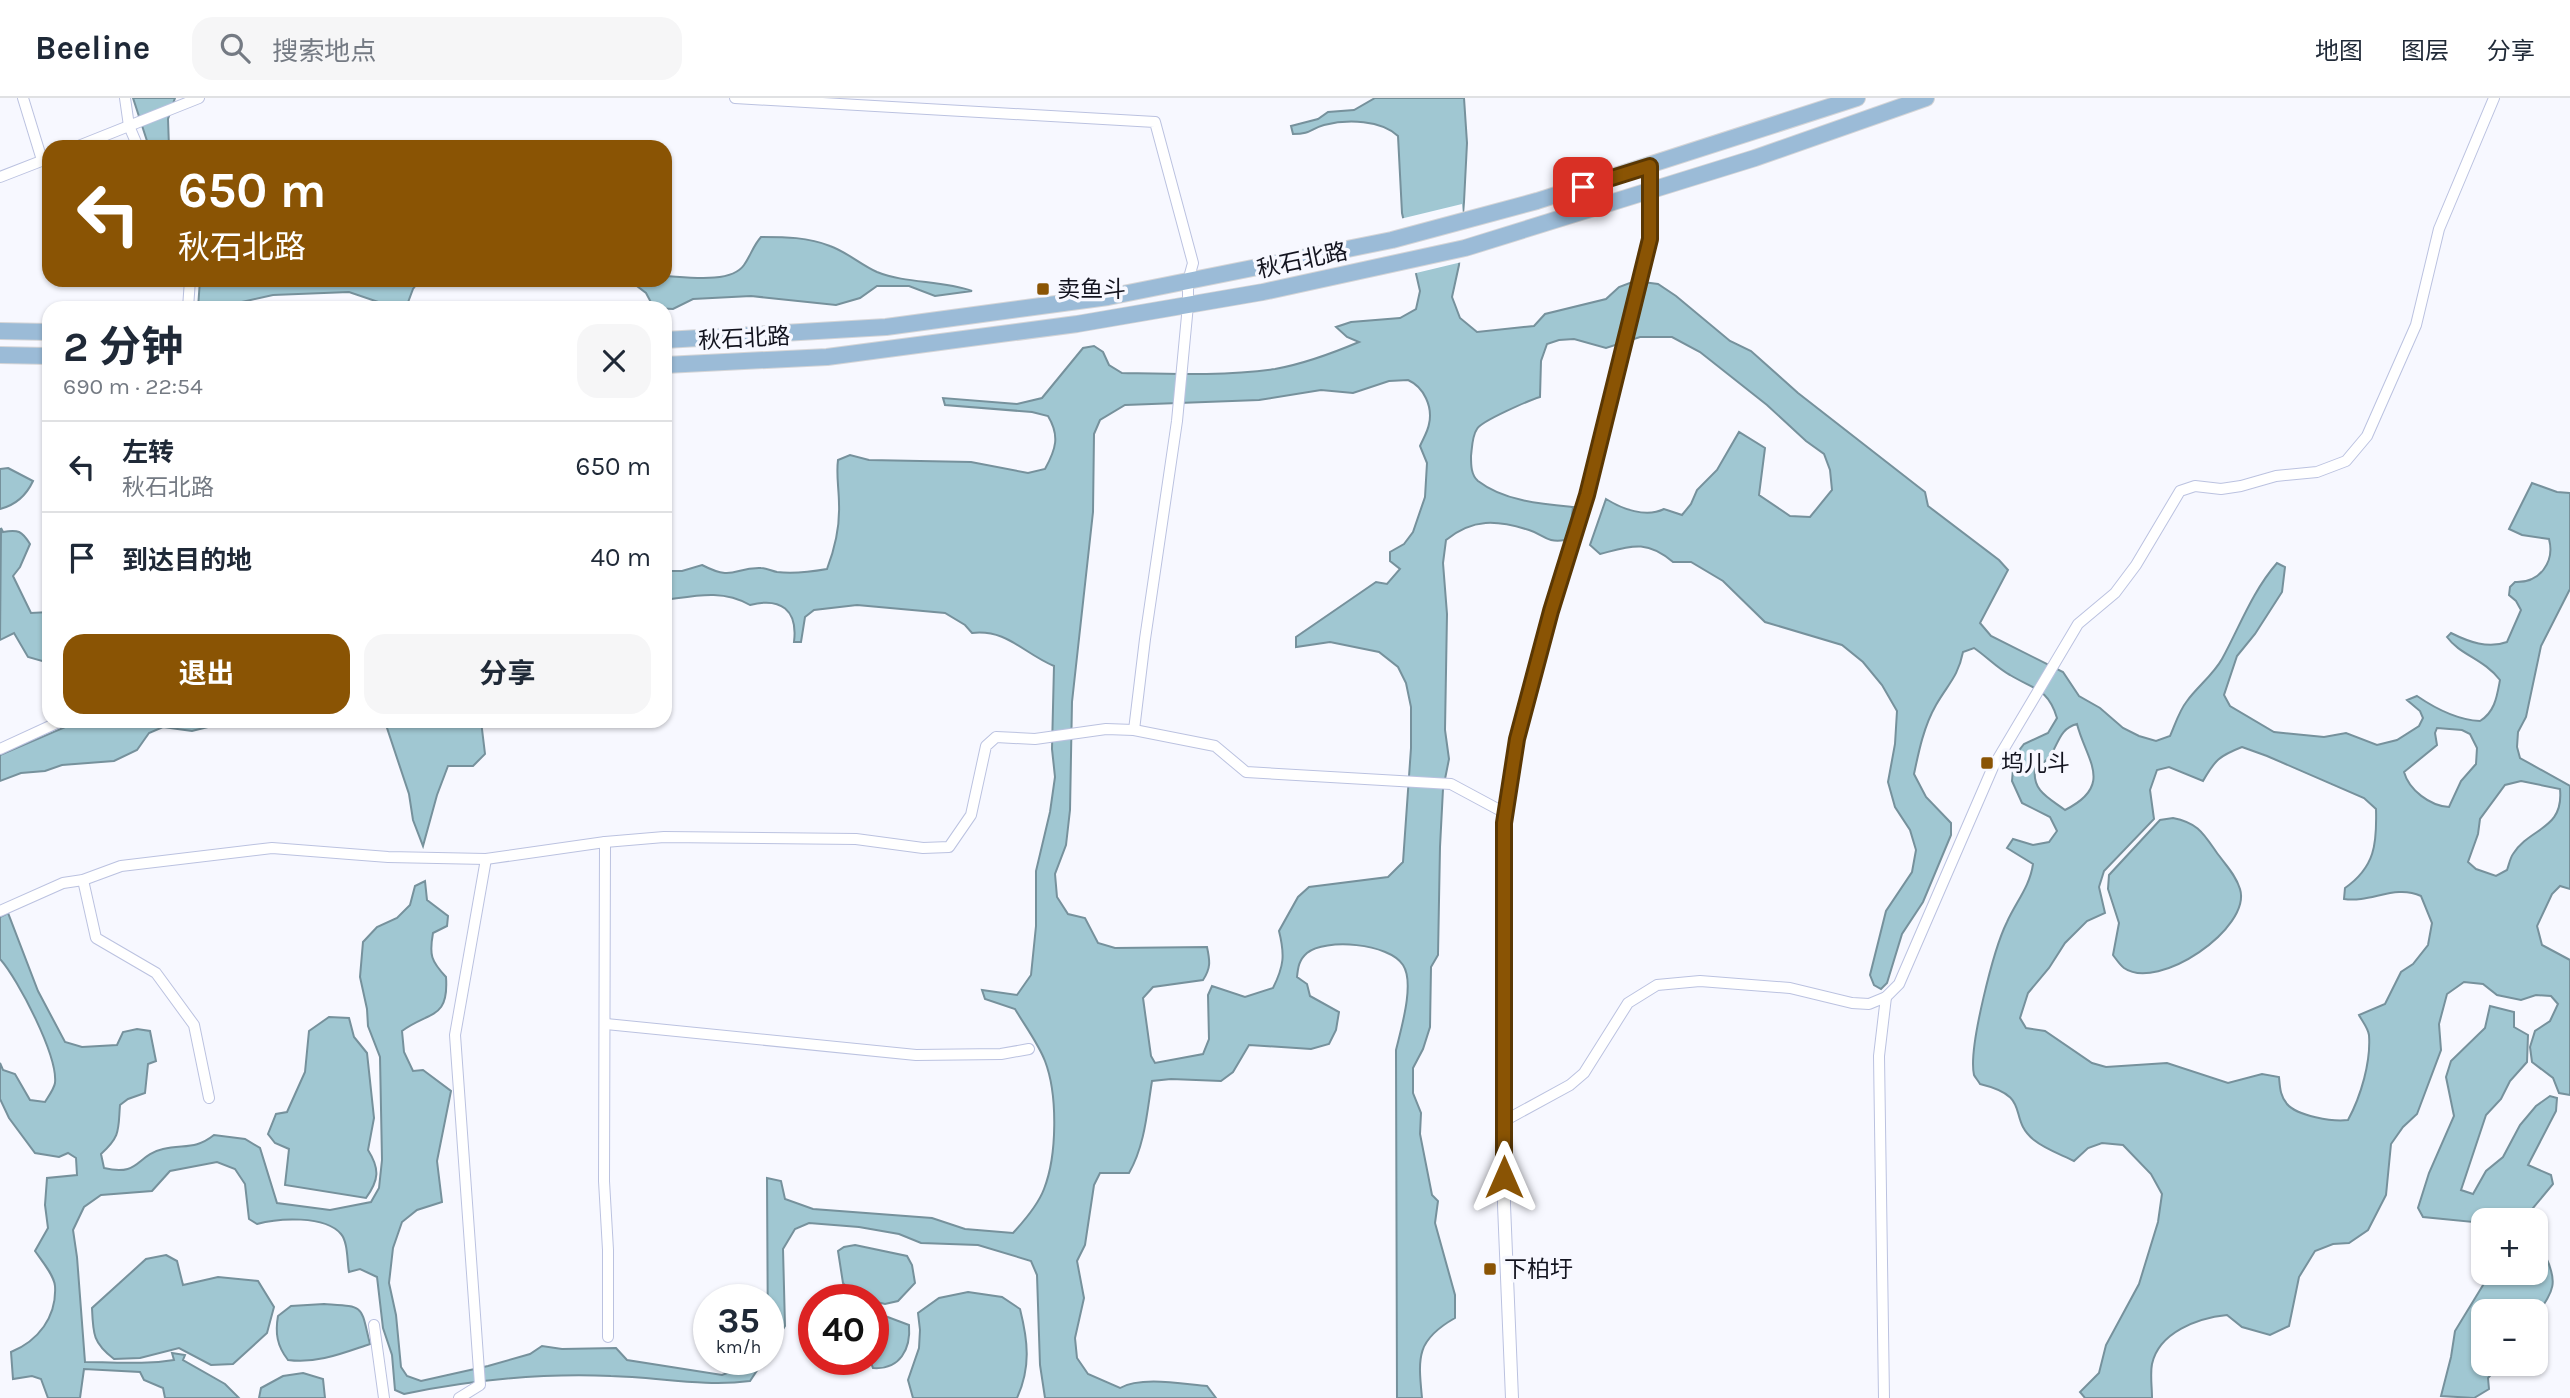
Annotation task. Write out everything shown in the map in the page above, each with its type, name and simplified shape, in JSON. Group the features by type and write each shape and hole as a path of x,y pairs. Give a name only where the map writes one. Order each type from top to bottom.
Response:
{"main road":[{"name":"秋石北路","path":"672,340 886,327 1108,297 1392,240 1537,201 1857,98"},
{"name":"秋石北路","path":"672,365 827,357 1077,324 1263,292 1465,248 1755,158 1926,98"},
{"path":"0,331 42,332"},
{"path":"0,355 42,356"}],"street":[{"path":"23,98 42,148"},
{"path":"125,98 129,126 135,140"},
{"path":"94,140 200,98"},
{"path":"735,98 1155,122 1194,263 1188,281 1177,421 1144,639 1134,730"},
{"path":"1504,1121 1570,1085 1584,1073 1628,1003 1657,985 1700,981 1790,988 1852,1003 1869,1004 1886,997 1899,984 1993,767 2078,625 2115,593 2136,565 2180,491 2195,486 2221,489 2276,476 2317,472 2346,461 2367,436 2416,325 2439,229 2494,98"},
{"path":"0,177 42,161"},
{"path":"1512,1398 1504,1205 1505,813 1517,739 1551,611 1587,495 1650,239 1650,166"},
{"path":"0,748 45,728"},
{"path":"0,911 63,883 83,880 121,866 272,848 388,857 486,859 605,842 664,837 856,839 923,848 949,847 971,815 986,746 996,737 1035,739 1106,729 1134,730 1215,746 1246,772 1451,784 1505,813"},
{"path":"605,842 604,1181 608,1250 608,1337"},
{"path":"459,1398 480,1385 455,1034 486,859"},
{"path":"83,880 96,938 156,973 194,1025 209,1097"},
{"path":"1884,1398 1880,1056 1886,997"},
{"path":"606,1024 916,1055 1001,1054 1028,1049"},
{"path":"374,1325 384,1398"}],"water":[{"path":"133,98 175,98 168,119 169,140 147,140"},
{"path":"1375,98 1464,98 1467,143 1464,202 1459,265 1452,297 1460,318 1477,332 1534,326 1545,314 1606,299 1619,287 1635,281 1658,284 1730,341 1751,351 1798,393 1925,492 1928,506 1999,560 2008,570 1980,623 1991,636 2063,672 2079,696 2100,708 2123,728 2139,736 2156,741 2170,736 2184,705 2218,665 2253,597 2277,563 2285,567 2282,592 2237,656 2224,695 2230,706 2274,732 2324,737 2346,733 2377,745 2397,740 2419,726 2423,718 2420,711 2407,700 2417,696 2447,713 2480,721 2492,708 2500,680 2447,637 2451,633 2486,645 2507,642 2521,610 2509,595 2510,587 2515,582 2538,575 2544,570 2550,556 2549,539 2522,535 2509,529 2532,483 2557,492 2570,493 2570,589 2541,646 2526,717 2518,732 2517,747 2520,758 2570,786 2570,889 2560,886 2552,894 2537,926 2542,945 2570,960 2570,1095 2559,1093 2553,1078 2532,1062 2530,1047 2535,1031 2550,1021 2558,1004 2551,996 2536,995 2521,1000 2497,995 2483,984 2464,982 2447,994 2439,1024 2441,1050 2417,1114 2391,1144 2386,1195 2368,1230 2349,1243 2333,1244 2315,1251 2299,1277 2289,1326 2270,1335 2242,1327 2227,1315 2192,1323 2171,1335 2156,1353 2151,1368 2152,1398 2085,1398 2080,1392 2099,1373 2106,1345 2139,1284 2158,1222 2162,1194 2151,1174 2123,1145 2102,1143 2088,1148 2074,1161 2038,1143 2026,1132 2013,1101 1997,1089 1980,1084 1974,1075 1973,1062 1983,998 1996,953 2007,922 2029,880 2033,864 2007,848 2013,839 2033,845 2049,842 2057,831 2050,817 2022,803 2012,781 2014,757 2024,744 2048,733 2057,718 2053,708 2039,691 2005,672 1974,648 1963,652 1955,674 1928,721 1914,774 1926,797 1951,823 1951,835 1923,902 1902,934 1887,983 1881,989 1874,985 1870,975 1886,911 1912,872 1916,850 1910,830 1895,807 1888,782 1895,744 1897,711 1882,685 1863,662 1842,645 1765,622 1723,581 1691,562 1673,562 1646,547 1638,546 1600,554 1590,545 1606,499 1634,511 1650,513 1664,509 1682,515 1697,490 1717,470 1739,432 1765,448 1759,495 1790,516 1810,517 1832,490 1830,470 1824,454 1700,352 1672,337 1640,337 1606,348 1574,339 1559,340 1547,344 1541,361 1540,397 1480,425 1473,439 1471,463 1476,479 1499,493 1523,500 1573,507 1565,540 1549,539 1506,524 1486,523 1466,528 1446,540 1443,563 1447,614 1445,730 1449,759 1443,789 1438,955 1431,967 1430,1027 1413,1068 1413,1093 1421,1113 1420,1134 1432,1195 1438,1201 1435,1223 1455,1295 1455,1318 1433,1334 1422,1351 1422,1398 1397,1398 1396,1050 1408,983 1403,965 1396,958 1385,952 1356,945 1316,948 1304,956 1298,967 1297,977 1307,984 1310,996 1339,1012 1336,1030 1329,1044 1311,1049 1249,1045 1233,1072 1221,1081 1152,1081 1142,1140 1129,1173 1100,1173 1094,1185 1085,1245 1077,1261 1084,1298 1075,1338 1077,1358 1088,1374 1120,1388 1139,1382 1207,1386 1216,1398 1045,1398 1040,1365 1037,1275 1031,1261 978,1245 921,1243 899,1234 809,1223 795,1229 783,1249 784,1284 768,1284 767,1178 781,1181 785,1199 813,1209 932,1218 965,1229 1013,1233 1035,1207 1044,1189 1051,1160 1054,1125 1052,1091 1045,1061 1015,1009 985,999 982,990 1017,995 1031,975 1036,926 1036,871 1055,777 1052,749 1054,666 1005,638 972,633 965,625 945,613 857,605 814,610 805,617 801,642 794,642 793,622 785,608 771,603 750,605 719,595 672,599 672,571 702,565 728,573 752,568 790,573 827,569 839,521 838,460 850,455 869,460 971,462 1028,473 1045,469 1055,443 1054,430 1048,416 1032,412 945,405 943,398 1017,404 1042,398 1083,348 1094,346 1103,352 1109,365 1122,373 1199,374 1275,369 1359,342 1347,337 1336,327 1351,322 1400,318 1416,309 1420,291 1402,213 1398,136 1383,127 1364,122 1324,125 1293,134 1291,126 1318,119 1328,112 1354,110","holes":["1408,380 1414,383 1426,398 1430,411 1428,427 1420,446 1427,463 1425,497 1413,532 1404,544 1390,552 1390,561 1400,569 1387,584 1376,582 1296,637 1296,647 1330,642 1379,652 1398,667 1406,683 1411,707 1411,748 1403,862 1388,877 1309,887 1298,897 1279,931 1282,960 1273,988 1245,997 1212,986 1208,995 1209,1039 1203,1054 1155,1063 1151,1056 1143,998 1153,987 1203,980 1209,964 1207,947 1115,948 1098,943 1085,918 1068,914 1057,897 1055,874 1066,845 1070,810 1072,702 1093,512 1094,434 1100,420 1125,405 1259,400 1321,390 1353,393 1389,381","2077,724 2090,760 2093,781 2080,801 2065,810 2039,788 2035,769 2049,758 2067,729","2437,728 2462,730 2470,734 2477,748 2476,764 2461,781 2449,807 2435,804 2415,791 2404,772 2437,745","2242,747 2364,798 2376,809 2376,833 2372,854 2363,872 2345,888 2344,899 2411,893 2421,896 2432,923 2428,945 2413,964 2401,972 2385,1004 2359,1015 2368,1032 2367,1067 2361,1090 2348,1120 2316,1117 2292,1108 2283,1098 2279,1077 2262,1074 2228,1083 2167,1063 2106,1067 2092,1063 2045,1031 2026,1028 2020,1018 2028,993 2065,943 2087,921 2105,913 2099,887 2104,871 2154,819 2150,790 2157,770 2169,767 2203,781 2218,759","2521,781 2560,789 2557,813 2520,845 2507,870 2496,876 2476,869 2468,862 2478,834 2480,819 2505,785"]},
{"path":"761,237 813,241 836,249 888,276 972,291 935,296 909,286 877,286 860,298 836,305 751,296 693,299 673,309 672,301 650,301 638,287 672,287 672,276 708,278 729,275 744,265"},
{"path":"200,287 415,287 408,301 375,301 349,292 273,295 246,301 198,301"},
{"path":"8,468 33,481 20,499 0,509 0,469"},
{"path":"1,528 3,532 19,532 30,544 13,576 31,613 42,612 42,661 28,657 14,633 0,640"},
{"path":"63,728 161,728 149,733 137,750 114,761 62,765 45,771 21,773 0,781 0,755"},
{"path":"170,728 204,728 192,731"},
{"path":"387,728 482,728 485,754 473,766 448,766 423,846 413,820 409,794"},
{"path":"2173,818 2194,826 2208,840 2236,879 2240,889 2240,905 2232,921 2199,952 2179,964 2158,971 2139,973 2124,968 2113,955 2119,923 2108,889 2109,875 2160,820"},
{"path":"425,881 427,900 448,916 447,926 433,933 431,947 434,962 446,977 446,991 441,1008 402,1031 404,1052 413,1071 423,1070 451,1091 437,1161 442,1202 417,1210 402,1222 393,1248 389,1283 396,1315 401,1367 407,1376 421,1381 530,1354 542,1346 562,1349 616,1348 627,1360 693,1370 693,1375 754,1375 750,1381 715,1383 585,1375 481,1381 404,1394 395,1390 392,1355 383,1328 377,1277 360,1269 349,1272 345,1242 334,1228 313,1221 277,1220 257,1224 249,1219 245,1184 235,1169 217,1162 170,1171 152,1191 101,1195 84,1207 73,1230 85,1362 151,1362 174,1360 172,1353 185,1355 183,1360 225,1384 239,1398 165,1398 163,1388 144,1380 140,1372 84,1369 80,1398 48,1398 41,1379 32,1376 13,1379 11,1352 30,1341 44,1326 55,1297 52,1277 35,1251 48,1228 45,1205 47,1178 77,1175 76,1158 68,1153 59,1157 35,1153 9,1118 0,1099 0,1063 3,1070 15,1074 30,1100 45,1102 55,1083 44,1037 17,983 0,959 0,917 8,913 38,991 65,1042 82,1047 117,1045 123,1032 137,1029 150,1031 156,1061 148,1064 145,1093 120,1105 117,1132 101,1154 104,1168 125,1170 154,1152 195,1145 214,1135 245,1139 260,1148 277,1203 330,1210 371,1202 379,1188 382,1160 380,1057 368,1026 360,977 363,942 377,927 397,918 410,905 415,886"},
{"path":"2490,1006 2514,1012 2514,1027 2528,1035 2527,1062 2486,1115 2461,1190 2473,1194 2486,1171 2503,1157 2520,1125 2536,1106 2550,1096 2557,1098 2556,1111 2528,1165 2551,1175 2553,1184 2533,1208 2471,1208 2471,1222 2423,1217 2418,1208 2429,1173 2454,1116 2446,1077 2451,1061 2485,1028"},
{"path":"329,1017 349,1018 354,1037 367,1053 374,1118 368,1150 375,1163 376,1180 366,1198 285,1185 289,1149 275,1143 268,1134 276,1114 287,1112 305,1072 309,1031"},
{"path":"855,1245 907,1256 912,1265 915,1283 898,1301 889,1303 889,1284 844,1284 838,1251"},
{"path":"166,1255 177,1261 183,1285 218,1277 258,1281 274,1307 267,1333 233,1364 211,1365 179,1348 140,1358 114,1359 98,1343 92,1308 146,1259"},
{"path":"2548,1262 2553,1280 2547,1299 2475,1299 2483,1285 2548,1285"},
{"path":"968,1292 1002,1297 1020,1309 1027,1354 1017,1398 913,1398 908,1380 919,1348 918,1313 939,1298"},
{"path":"324,1304 354,1307 359,1310 370,1344 320,1359 288,1360 278,1339 278,1316 291,1306"},
{"path":"2471,1305 2471,1376 2490,1376 2489,1389 2474,1398 2441,1396 2455,1331"},
{"path":"889,1318 909,1325 906,1350 897,1362 890,1366"},
{"path":"303,1373 323,1379 325,1398 259,1398 261,1388 283,1376"}],"pier":[{"path":"1462,204 1465,236 1462,262 1412,274 1400,219"}],"place":[{"name":"卖鱼斗","path":"1043,289"},
{"name":"坞儿斗","path":"1987,763"},
{"name":"下柏圩","path":"1490,1269"}],"route":[{"path":"1504,1177 1505,813 1517,739 1551,611 1587,495 1650,239 1650,166 1583,187"}]}
